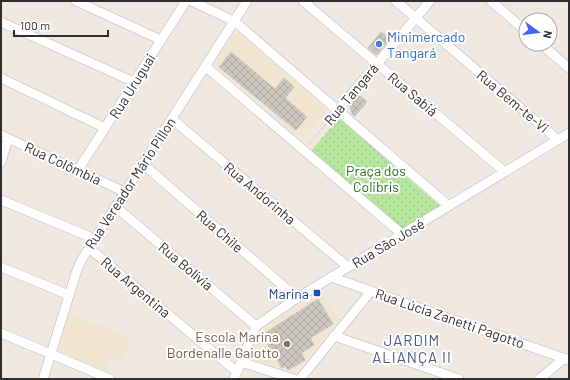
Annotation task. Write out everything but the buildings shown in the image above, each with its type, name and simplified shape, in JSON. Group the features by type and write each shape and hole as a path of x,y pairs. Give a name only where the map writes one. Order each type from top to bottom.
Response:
{"street":[{"path":"76,1 161,40"},
{"name":"Rua Uruguai","path":"78,170 186,1"},
{"path":"191,1 234,21 449,206"},
{"name":"Rua Vereador Mário Pillon","path":"43,379 77,270 89,248 142,164 247,1"},
{"name":"Rua Sabiá","path":"303,1 505,172"},
{"name":"Rua Bem-te-Vi","path":"396,1 558,140"},
{"name":"Rua Tangará","path":"338,110 430,1"},
{"path":"491,1 518,24"},
{"path":"1,22 134,82"},
{"path":"550,52 569,68"},
{"path":"205,66 403,235"},
{"path":"1,78 105,128"},
{"name":"Rua Andorinha","path":"172,119 348,267"},
{"name":"Rua São José","path":"256,326 331,277 403,235 569,133"},
{"path":"1,162 5,137"},
{"name":"Rua Colômbia","path":"5,137 125,192"},
{"name":"Rua Chile","path":"142,164 297,298"},
{"path":"1,200 95,239"},
{"name":"Rua Bolívia","path":"116,207 256,326"},
{"name":"Rua Argentina","path":"89,248 236,376"},
{"path":"1,267 69,295"},
{"name":"Rua Lúcia Zanetti Pagotto","path":"331,277 567,359"},
{"path":"300,379 371,291"},
{"path":"236,376 256,326"},
{"path":"2,336 51,354 110,379"},
{"path":"334,336 459,379"},
{"path":"539,379 567,359"},
{"path":"241,362 294,379"}],"path":[{"name":"Rua Tangará","path":"303,150 338,110"}],"shaded area":[{"path":"235,33 239,33 324,106 324,115 305,137 297,136 216,66 215,62"},
{"name":"Escola Marina Bordenalle Gaiotto","path":"322,292 340,319 295,373 249,358 260,331 265,326"},
{"path":"69,313 131,338 121,362 110,357 104,370 61,352 59,348"}],"green space":[{"name":"Praça dos Colibris","path":"339,118 440,206 401,230 311,151"}],"place":[{"name":"Minimercado Tangará","path":"379,44"},
{"name":"Marina","path":"317,293"},
{"name":"Escola Marina Bordenalle Gaiotto","path":"287,344"}],"district":[{"name":"JARDIM ALIANÇA II","path":"412,348"}]}
